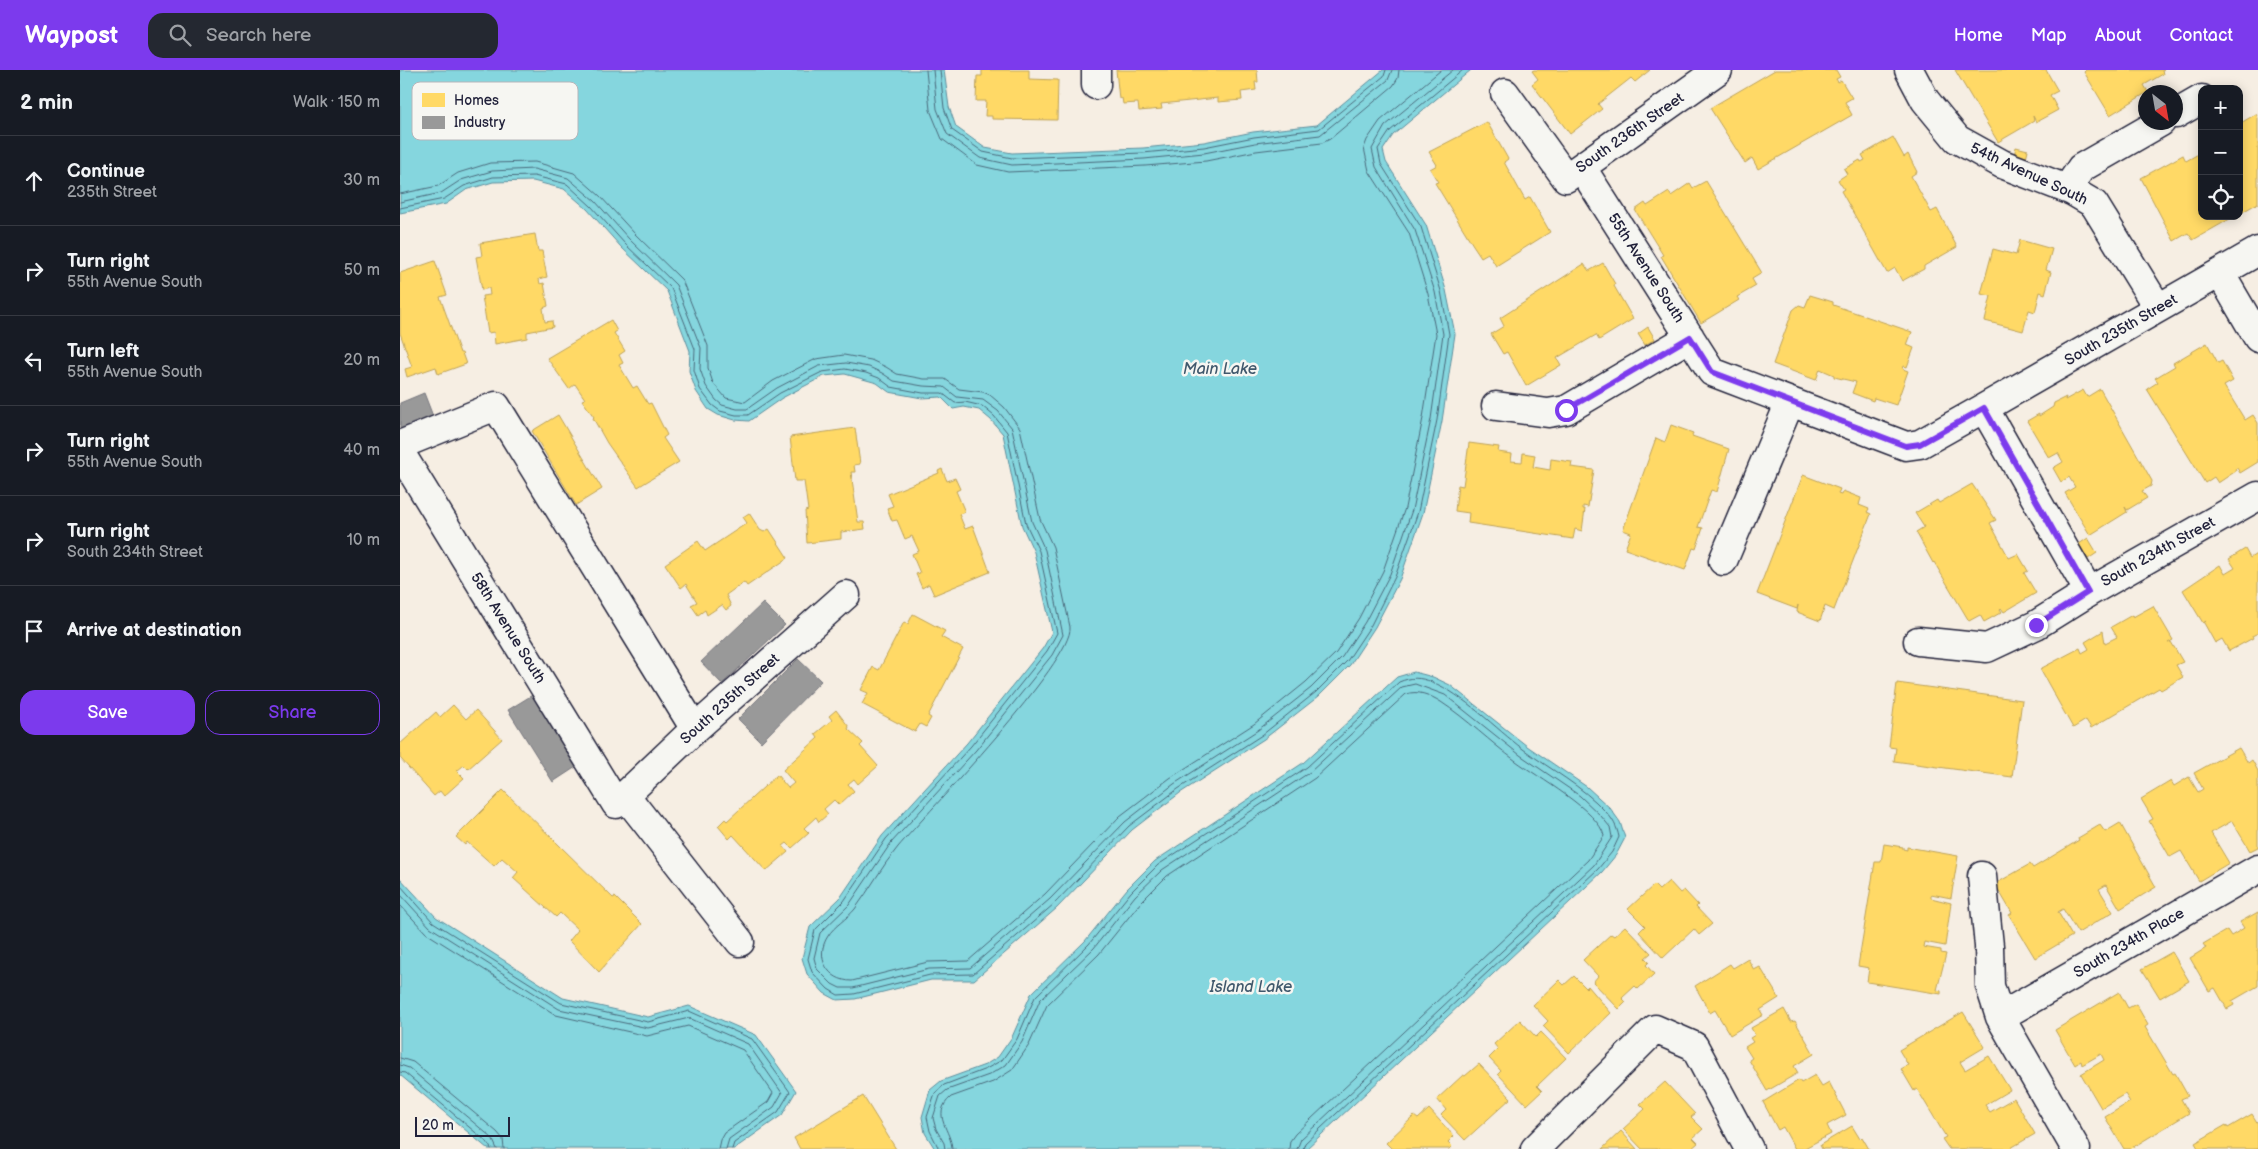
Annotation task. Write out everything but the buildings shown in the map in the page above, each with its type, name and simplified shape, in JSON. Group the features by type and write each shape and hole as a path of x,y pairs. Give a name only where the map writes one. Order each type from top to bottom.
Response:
{"street":[{"name":"South 236th Street","path":"1574,173 1718,70"},
{"name":"54th Avenue South","path":"1909,70 1925,100 1957,139 2002,164 2067,189 2094,204 2158,308"},
{"name":"55th Avenue South","path":"1505,93 1574,173 1690,337 1712,372 1906,446 1920,444 1984,408"},
{"path":"2183,110 2198,101"},
{"path":"2067,189 2081,168 2147,130"},
{"name":"South 235th Street","path":"1984,408 2258,251"},
{"path":"2220,273 2258,338"},
{"path":"1496,406 1548,413 1566,410 1690,337"},
{"path":"1723,561 1790,402"},
{"path":"400,445 496,406 695,729"},
{"path":"1984,408 2088,592"},
{"name":"58th Avenue South","path":"400,452 621,800 740,942"},
{"name":"South 234th Street","path":"1918,640 1987,648 2036,625 2088,592 2258,496"},
{"name":"South 235th Street","path":"621,800 695,729 846,595"},
{"name":"South 234th Place","path":"2000,1017 2258,869"},
{"path":"1982,876 1989,946 1990,986 2000,1017 2076,1149"},
{"path":"1535,1149 1655,1029 1694,1046 1749,1149"}],"water":[{"name":"Main Lake","path":"400,70 944,70 949,107 956,127 985,148 1012,153 1143,148 1204,142 1253,132 1317,125 1383,70 1471,70 1393,135 1383,150 1386,162 1426,225 1446,290 1455,334 1442,421 1423,513 1400,579 1375,627 1350,665 1319,696 1264,739 1180,793 1132,830 1057,908 974,980 931,980 855,999 837,1000 824,993 807,974 802,958 810,927 840,898 882,836 967,743 1043,648 1052,632 1034,552 1022,526 1003,434 979,410 964,407 953,409 941,397 922,398 889,392 877,383 845,374 824,376 782,398 749,421 735,420 718,415 708,409 696,391 689,371 690,351 667,291 621,247 587,209 564,189 533,181 493,182 466,190 446,204 400,213"},
{"name":"Island Lake","path":"1414,672 1433,677 1450,685 1527,746 1587,787 1610,808 1620,822 1625,838 1616,855 1602,872 1306,1149 935,1149 925,1133 922,1117 930,1090 941,1081 985,1065 998,1057 1012,1037 1031,994 1085,941 1127,889 1155,861 1303,763 1397,677"},
{"path":"400,878 436,917 563,998 648,1017 689,1006 756,1035 796,1091 782,1115 734,1149 488,1149 400,1075"}],"route":[{"path":"1566,410 1690,337 1712,372 1906,446 1920,444 1984,408 2088,592 2036,625"}]}
